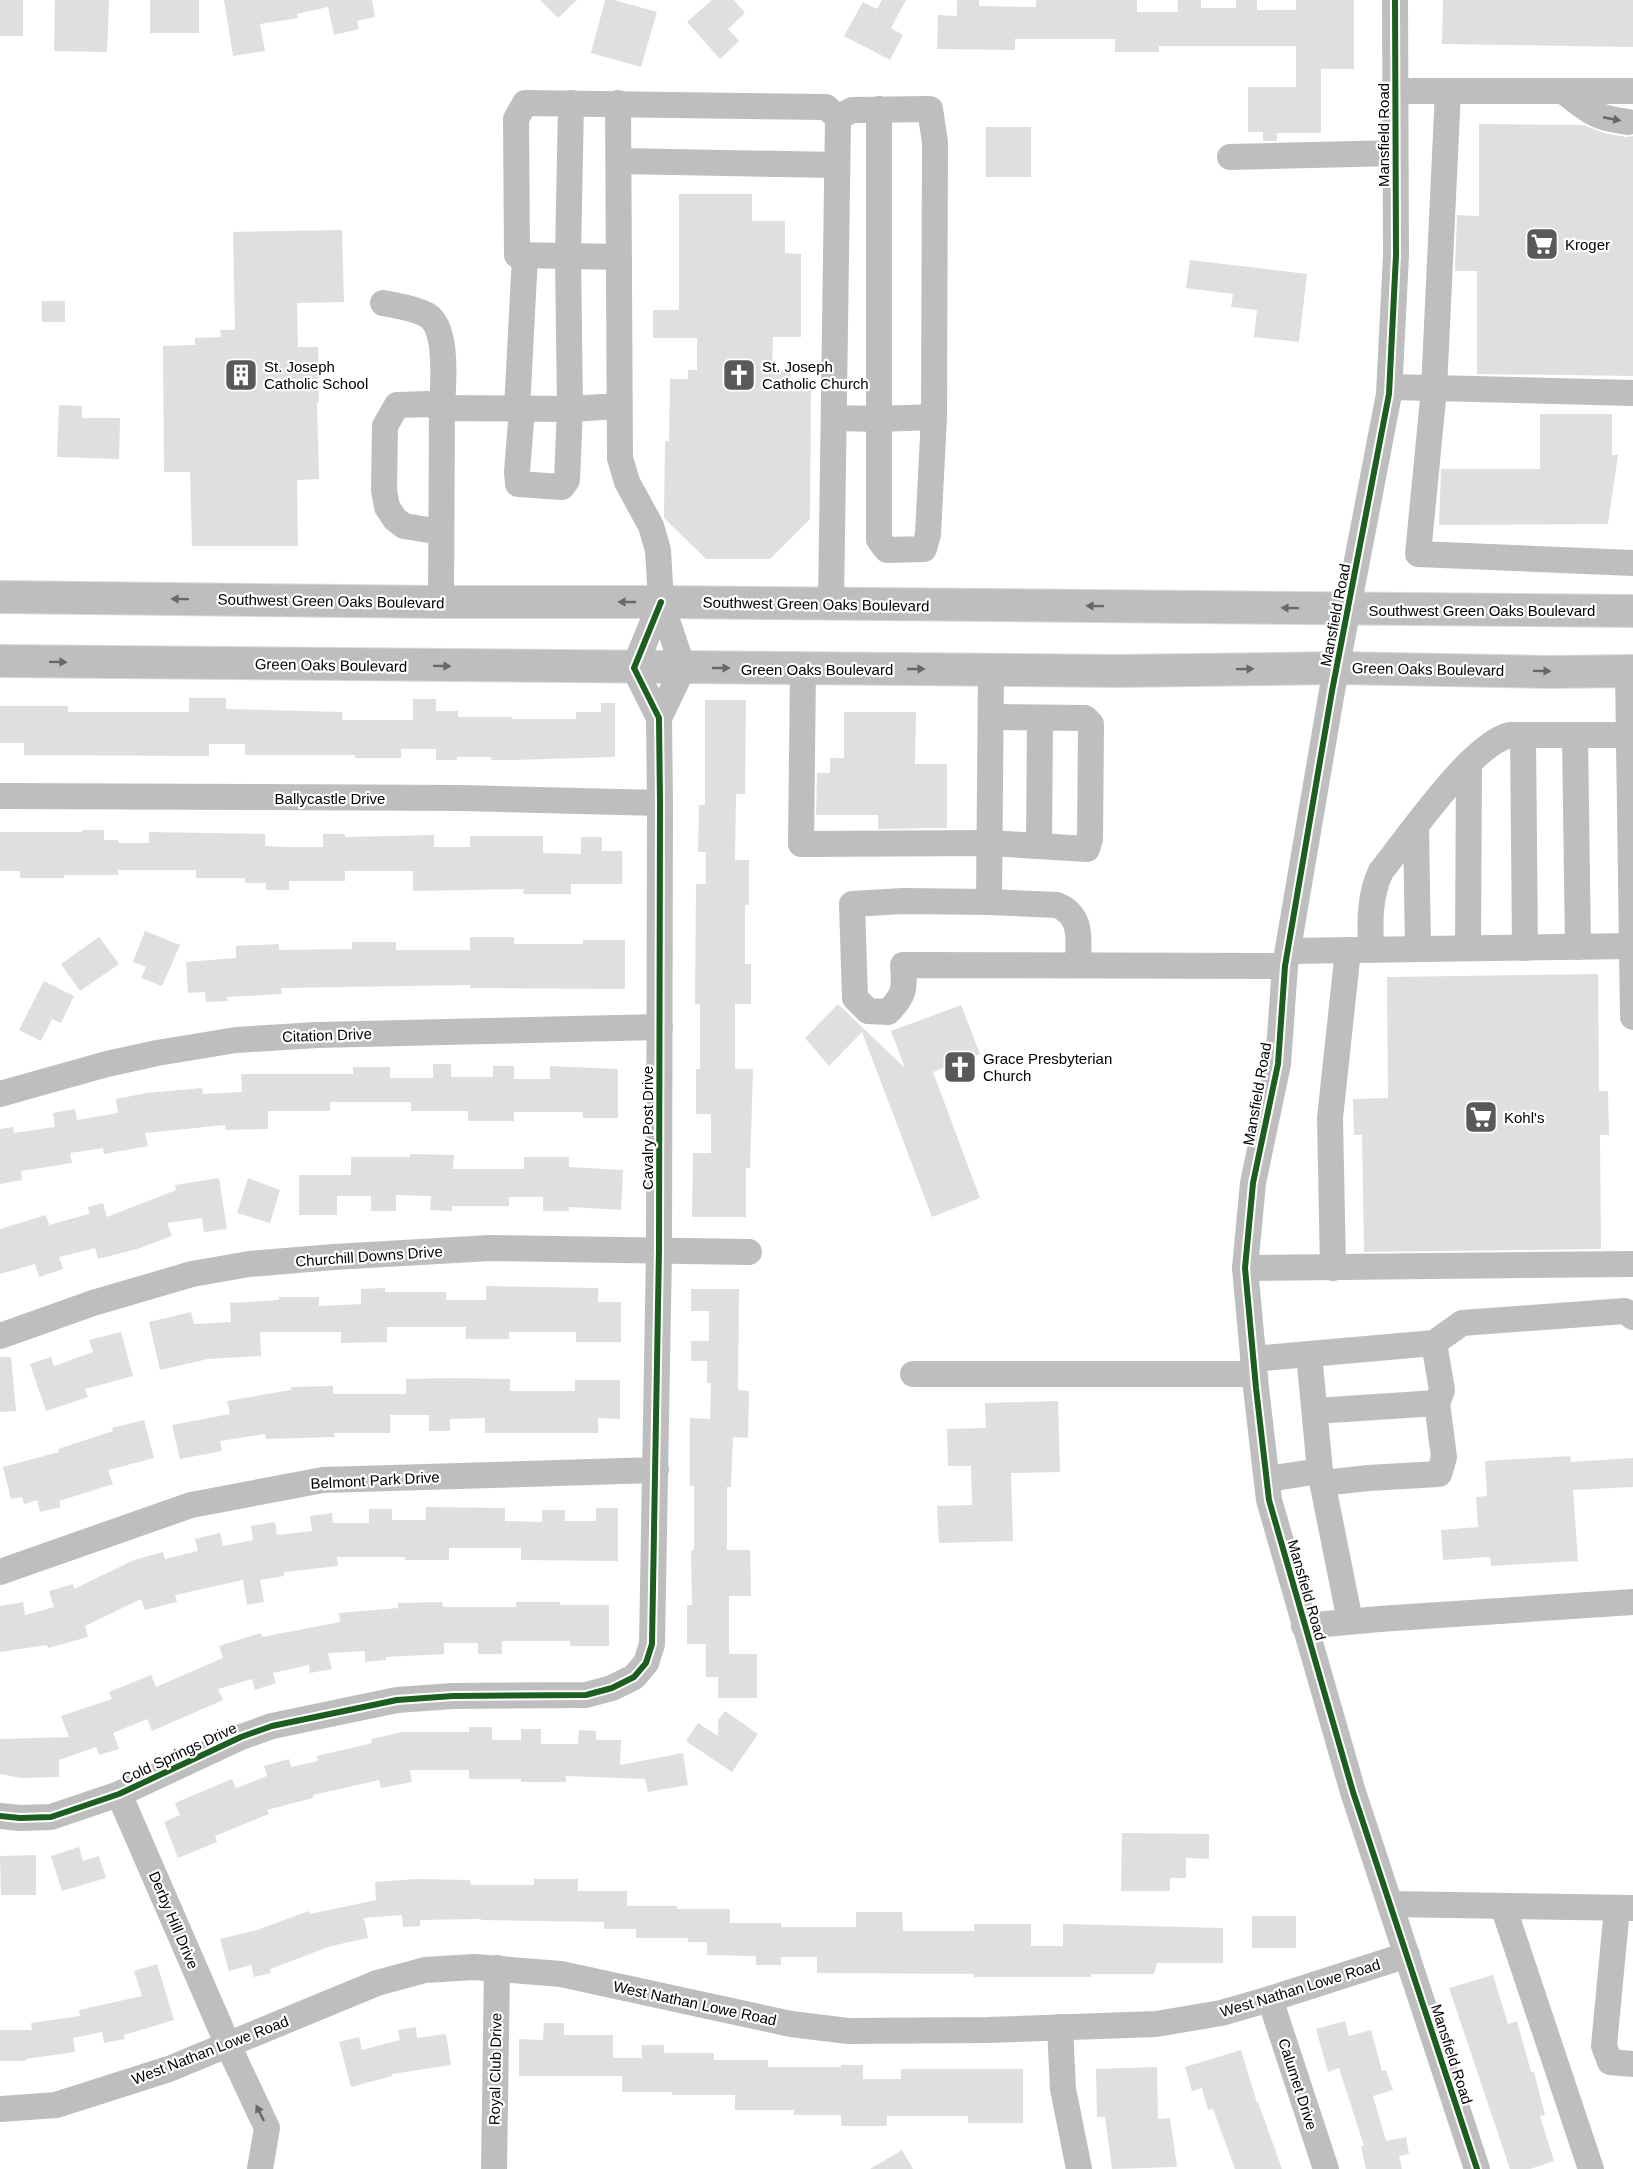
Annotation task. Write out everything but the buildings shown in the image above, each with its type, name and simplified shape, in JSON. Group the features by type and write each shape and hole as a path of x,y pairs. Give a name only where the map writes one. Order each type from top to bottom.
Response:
{"main road":[{"name":"Southwest Green Oaks Boulevard","path":"0,597 1633,611"},
{"name":"Green Oaks Boulevard","path":"0,661 634,668 991,670 1337,668 1549,672 1631,671"}],"street":[{"name":"Mansfield Road","path":"1395,0 1396,255 1390,387 1337,668 1287,958 1278,1064 1253,1183 1245,1268 1269,1500 1353,1792 1477,2169"},
{"path":"1395,91 1633,91"},
{"path":"1448,91 1434,389 1418,554 1633,563"},
{"path":"1563,91 1592,114 1628,122"},
{"path":"619,257 517,255 516,119 525,103 826,107 838,118 831,604"},
{"path":"525,255 518,484 562,487 567,480 570,409 568,256 570,103"},
{"path":"618,104 620,458 627,482 651,526 658,550 661,602 683,668"},
{"path":"838,118 852,110 879,109 930,109 935,142 934,417 928,534 924,549 887,550 879,540 879,109"},
{"path":"1230,157 1395,153"},
{"path":"619,160 837,165"},
{"path":"383,303 408,308 429,316 436,324 442,339 441,602"},
{"path":"1390,387 1633,393"},
{"path":"441,532 404,526 395,519 387,507 384,490 385,426 397,405 428,404 442,408 520,409 619,406"},
{"path":"834,418 934,417"},
{"path":"634,668 661,602"},
{"name":"Cavalry Post Drive","path":"634,668 659,718 660,1027 656,1470 652,1644 646,1663"},
{"name":"Cavalry Post Drive","path":"659,718 683,668"},
{"path":"803,668 801,844 990,843 1087,849 1090,839 1091,724 1085,718 990,717"},
{"path":"989,902 991,670"},
{"path":"1631,671 1633,1017"},
{"path":"1039,846 1040,718"},
{"path":"1523,735 1525,948"},
{"path":"1575,735 1578,947"},
{"path":"1333,1268 1330,1118 1359,950 1370,913 1374,886 1381,871 1469,763 1483,749 1502,737 1631,735"},
{"path":"1468,948 1469,763"},
{"name":"Ballycastle Drive","path":"0,796 451,798 660,803"},
{"path":"1416,827 1418,949"},
{"path":"1078,965 1077,927 1073,916 1057,905 903,901 852,904 855,998 868,1011 888,1012 901,999 904,980 903,965 1078,965 1287,958 1359,950 1633,946"},
{"name":"Citation Drive","path":"0,1094 107,1064 236,1040 317,1035 660,1027"},
{"name":"Churchill Downs Drive","path":"0,1336 93,1304 192,1274 249,1264 490,1248 749,1252"},
{"path":"1245,1268 1633,1264"},
{"path":"913,1374 1254,1366 1309,1354 1434,1343 1462,1323 1625,1311 1633,1317"},
{"path":"1267,1479 1368,1478 1439,1474 1443,1457 1437,1403 1442,1390 1434,1343"},
{"path":"1309,1354 1322,1477 1350,1621"},
{"path":"1315,1411 1437,1403"},
{"name":"Belmont Park Drive","path":"0,1572 190,1505 322,1480 656,1470"},
{"path":"1304,1626 1633,1602"},
{"name":"Cold Springs Drive","path":"0,1816 51,1817 119,1794 242,1737 272,1726 397,1700 453,1696 586,1695 612,1688 634,1677 646,1663"},
{"name":"Derby Hill Drive","path":"119,1794 228,2045 267,2128 260,2169"},
{"path":"1390,1904 1625,1908 1623,1955 1604,2046 1610,2062 1633,2064"},
{"path":"1503,1906 1591,2169"},
{"name":"West Nathan Lowe Road","path":"0,2109 56,2105 169,2069 377,1983 425,1970 474,1967 561,1974 791,2024 848,2031 1156,2024 1221,2013 1407,1955"},
{"name":"Royal Club Drive","path":"494,2169 497,1968"},
{"name":"Calumet Drive","path":"1270,1999 1326,2169"},
{"path":"1060,2027 1063,2089 1079,2169"}],"cycle path":[{"path":"1395,0 1396,255 1389,394 1332,691 1285,966 1278,1064 1253,1183 1245,1268 1269,1500 1353,1792 1477,2169"},
{"path":"0,1816 51,1817 119,1794 241,1737 272,1726 397,1700 453,1696 586,1695 612,1688 634,1677 646,1663 652,1644 659,1250 659,718 634,668 661,602"}],"place":[{"name":"Kroger","path":"1542,244"},
{"name":"St. Joseph Catholic School","path":"241,375"},
{"name":"St. Joseph Catholic Church","path":"739,375"},
{"name":"Grace Presbyterian Church","path":"960,1067"},
{"name":"Kohl's","path":"1481,1117"}]}
